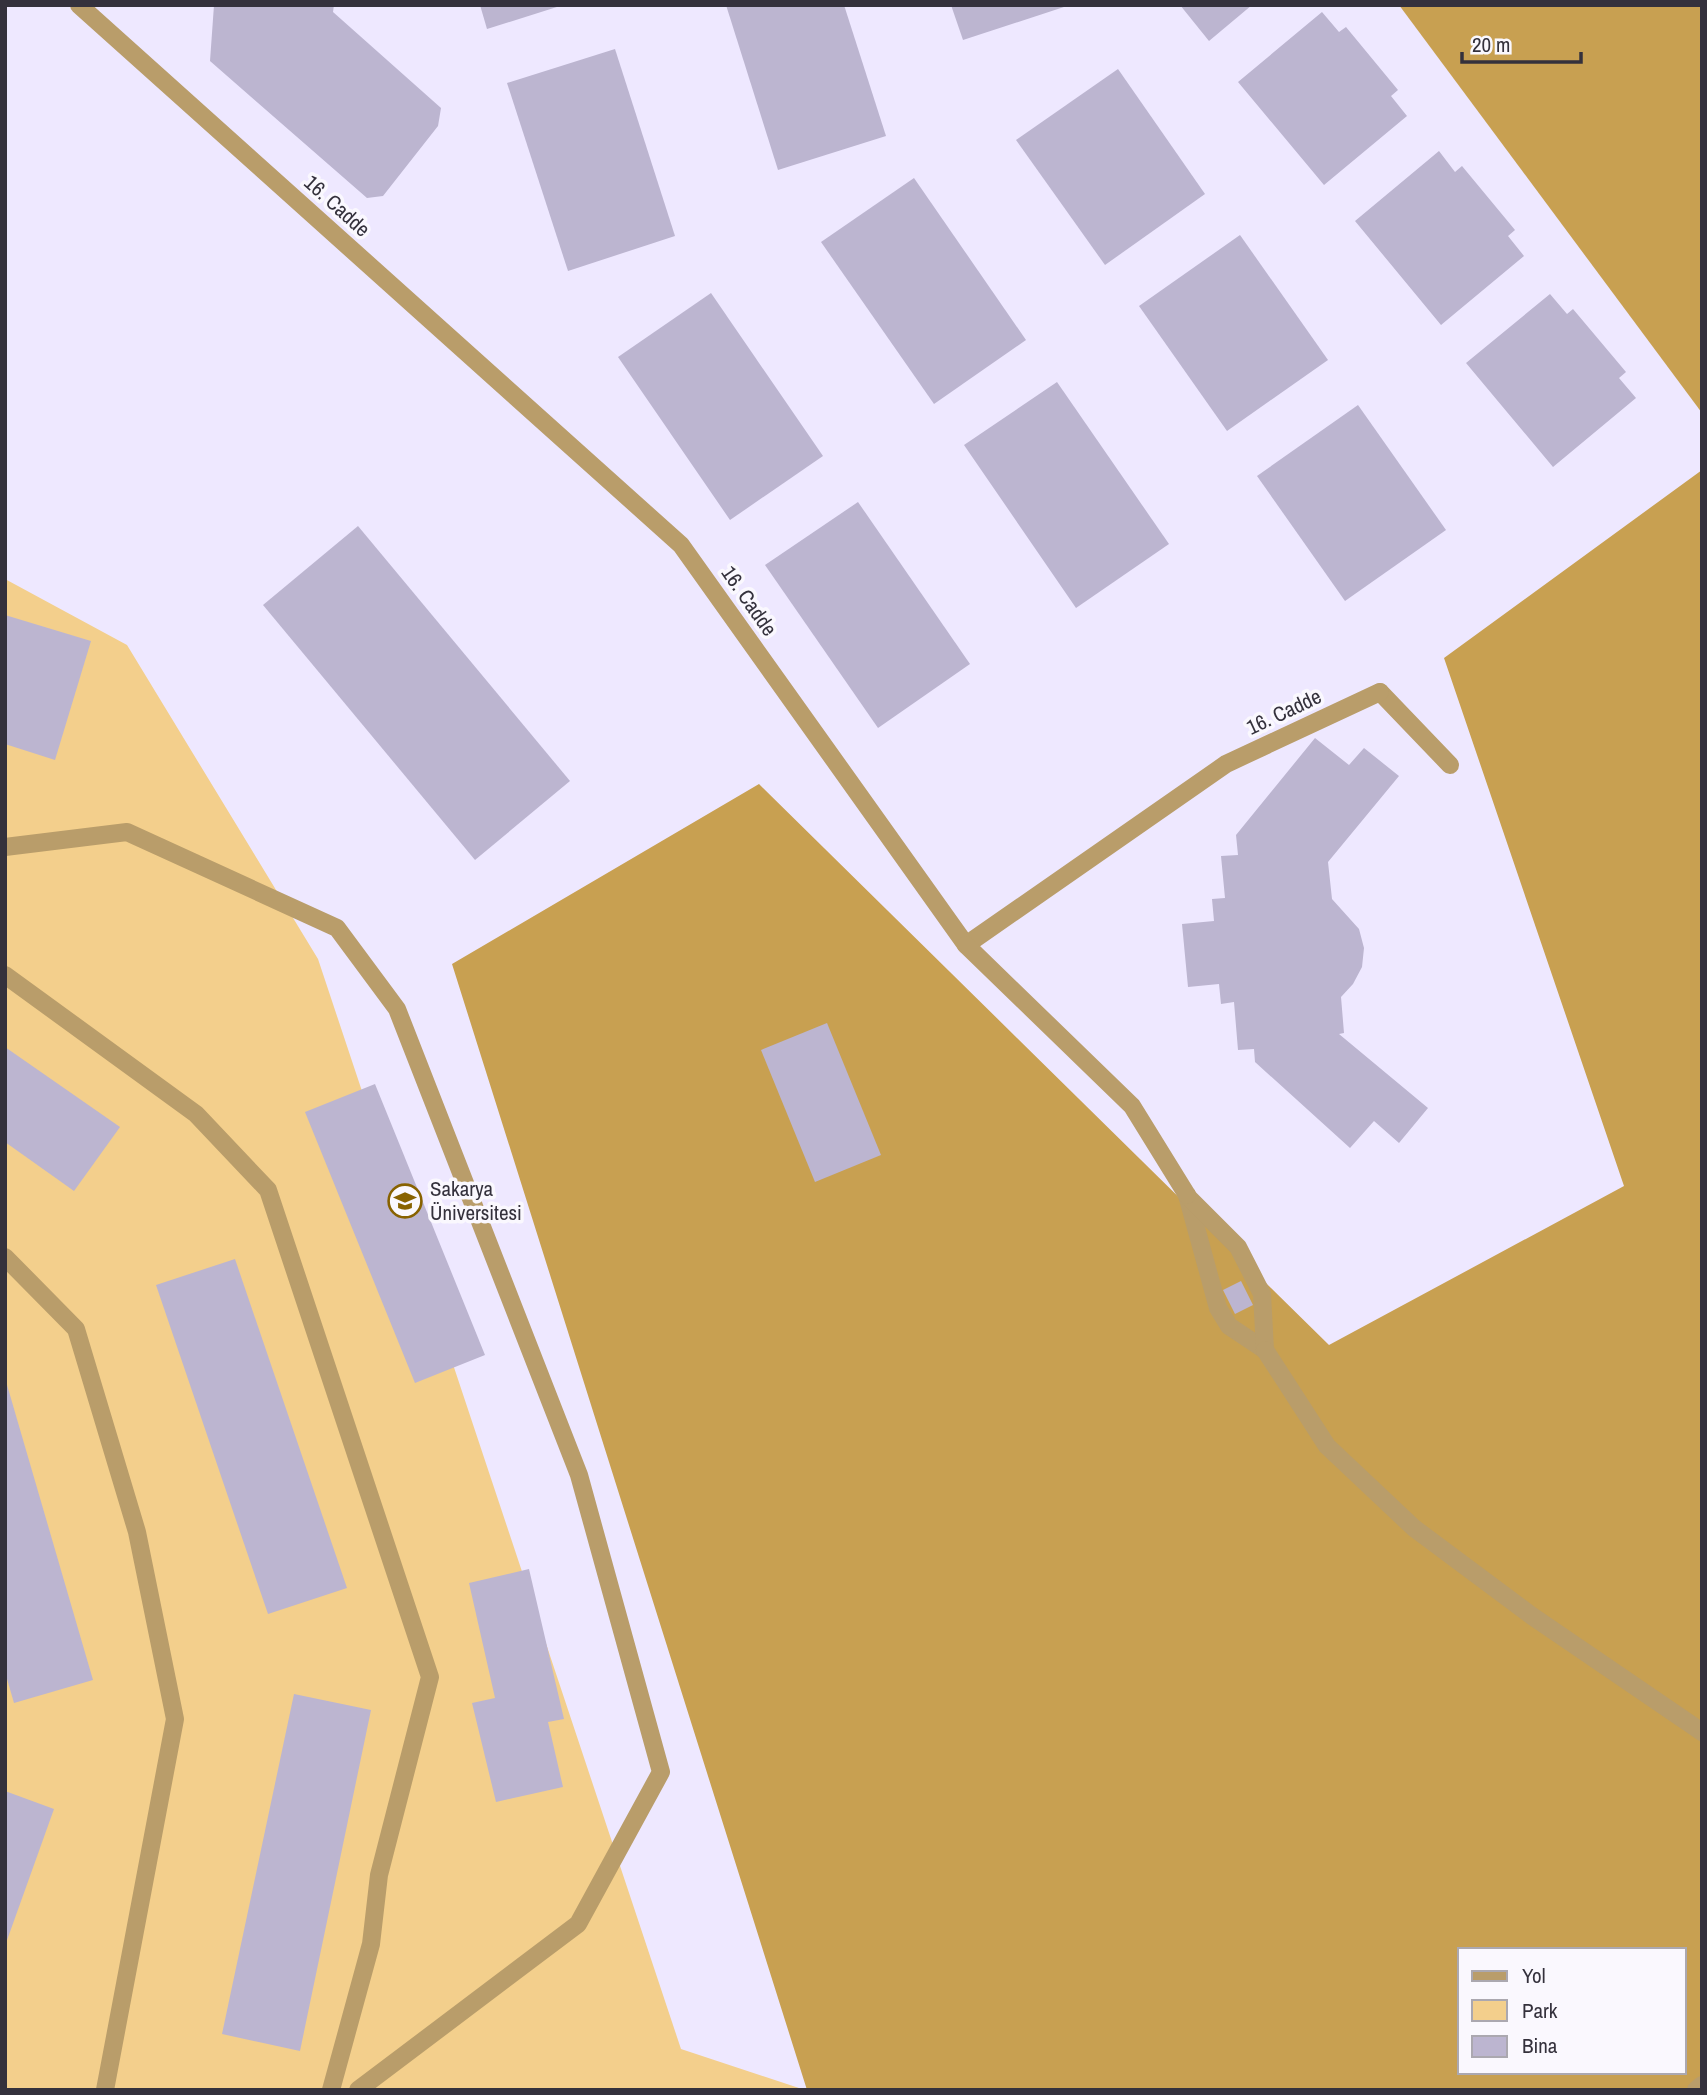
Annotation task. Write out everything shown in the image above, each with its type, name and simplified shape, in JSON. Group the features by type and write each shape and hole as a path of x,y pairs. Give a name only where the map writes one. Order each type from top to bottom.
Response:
{"street":[{"name":"16. Cadde","path":"79,5 681,545 966,945 1226,764 1380,692 1450,765"},
{"path":"5,847 127,832 337,928 397,1009 579,1475 661,1772 578,1924 358,2090"},
{"path":"966,945 1132,1106 1187,1195 1238,1247 1262,1294 1265,1350"},
{"path":"5,975 196,1114 268,1190 430,1677 379,1875 371,1944 331,2090"},
{"path":"1187,1195 1218,1308 1229,1326 1265,1350 1327,1446 1414,1528 1532,1616 1702,1732"},
{"path":"5,1256 76,1329 137,1532 175,1719 105,2090"},
{"path":"1696,2090 1702,2085"}],"green space":[{"path":"5,579 127,645 318,959 681,2049 805,2090 5,2090"}],"shaded area":[{"path":"1399,5 1702,5 1702,413"},
{"path":"1702,470 1702,2090 807,2090 452,964 759,784 1329,1345 1624,1186 1444,658"}],"building":[{"path":"214,5 334,5 333,12 441,108 438,126 383,196 367,198 210,61"},
{"path":"480,5 560,5 560,6 487,29"},
{"path":"726,5 844,5 886,136 778,170"},
{"path":"951,5 1066,5 1067,6 963,40"},
{"path":"1180,5 1252,5 1209,41"},
{"path":"1322,12 1339,32 1346,27 1398,90 1391,96 1407,116 1324,185 1238,82"},
{"path":"615,49 675,236 568,271 507,83"},
{"path":"1118,69 1205,194 1105,265 1016,140"},
{"path":"1439,151 1455,172 1462,166 1515,230 1508,236 1524,256 1441,325 1355,221"},
{"path":"914,178 1026,340 934,404 821,242"},
{"path":"1240,235 1328,360 1227,431 1139,306"},
{"path":"711,293 823,456 730,520 618,357"},
{"path":"1550,294 1567,314 1573,309 1626,372 1619,378 1636,398 1553,467 1466,363"},
{"path":"1057,382 1169,544 1076,608 964,445"},
{"path":"1358,405 1446,530 1345,601 1257,476"},
{"path":"858,502 970,664 878,728 765,565"},
{"path":"358,526 570,781 475,860 263,605"},
{"path":"5,615 91,641 55,760 5,744"},
{"path":"1315,738 1349,765 1364,748 1399,776 1328,862 1332,899 1359,929 1364,948 1362,967 1353,984 1341,997 1344,1033 1339,1034 1428,1108 1399,1143 1374,1121 1350,1148 1255,1062 1254,1049 1238,1050 1234,1002 1221,1004 1219,984 1188,987 1182,924 1214,921 1212,899 1225,898 1221,856 1238,855 1236,835"},
{"path":"827,1023 881,1155 815,1182 761,1050"},
{"path":"5,1047 120,1127 74,1191 5,1142"},
{"path":"375,1084 485,1355 415,1383 305,1112"},
{"path":"235,1259 347,1588 268,1614 156,1285"},
{"path":"1241,1281 1253,1305 1235,1314 1223,1290"},
{"path":"5,1378 93,1680 14,1703 5,1672"},
{"path":"529,1569 564,1719 548,1722 563,1787 496,1802 472,1703 495,1698 469,1583"},
{"path":"294,1694 371,1710 300,2051 222,2034"},
{"path":"5,1791 54,1809 6,1943 5,1943"}],"place":[{"name":"Sakarya Üniversitesi","path":"405,1201"}]}
